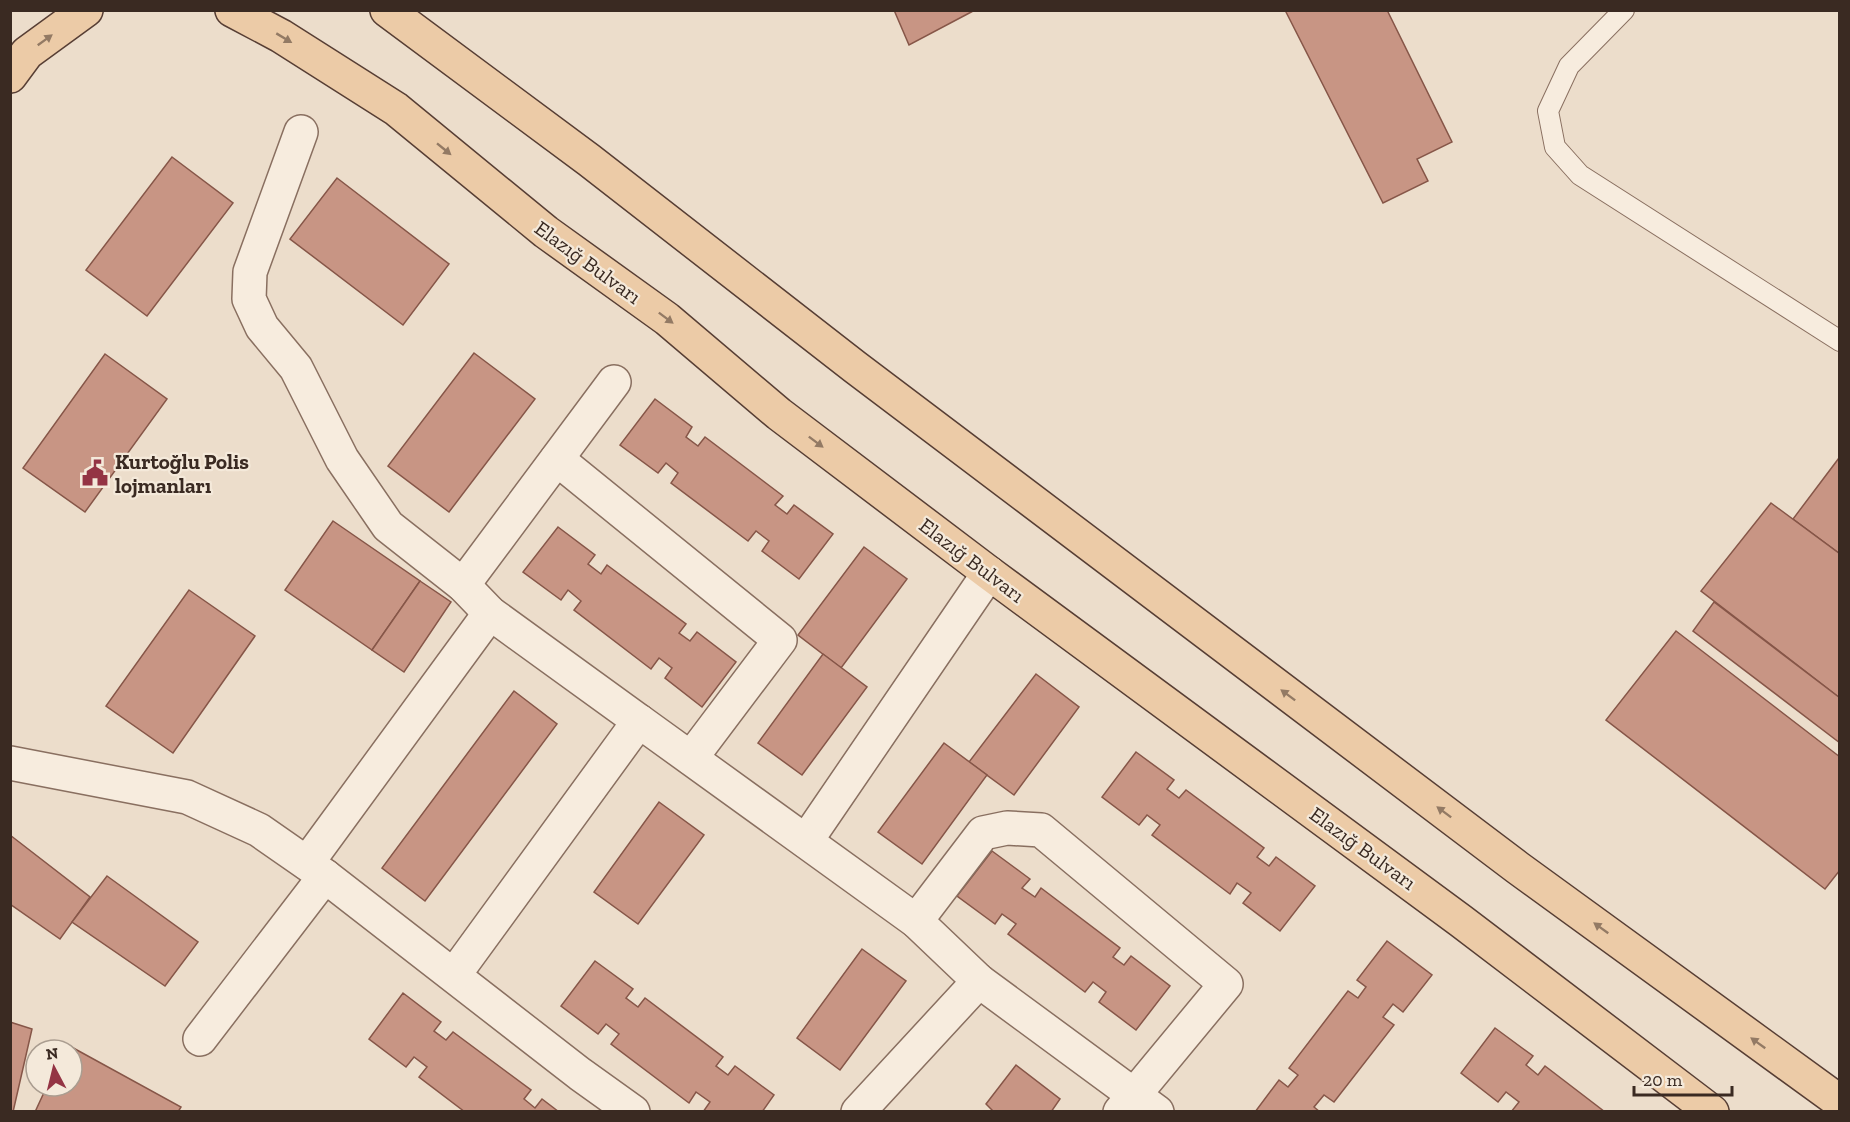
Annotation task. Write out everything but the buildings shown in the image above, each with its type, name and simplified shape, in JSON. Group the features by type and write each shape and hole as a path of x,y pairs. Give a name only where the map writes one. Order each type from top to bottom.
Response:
{"main road":[{"path":"10,76 27,53 86,10"},
{"name":"Elazığ Bulvarı","path":"232,10 281,36 396,109 546,232 667,319 779,414 989,573 1461,921 1712,1112"},
{"path":"387,10 589,160 855,367 1518,868 1839,1102"}],"street":[{"path":"301,132 250,272 249,299 262,327 296,368 342,459 388,526 463,585 490,613 916,921 979,981 1137,1106 1226,984 1041,830 1007,828 983,833 916,921"},
{"path":"463,585 614,382"},
{"path":"557,459 780,640 691,758"},
{"path":"806,841 989,573"},
{"path":"200,1039 490,613"},
{"path":"454,975 639,721"},
{"path":"10,763 187,796 259,830 316,869 580,1074 633,1112"},
{"path":"858,1112 979,981"}],"lane":[{"path":"1624,10 1569,66 1548,111 1555,147 1580,175 1839,341"}],"place":[{"name":"Kurtoğlu Polis lojmanları","path":"95,473"}]}
